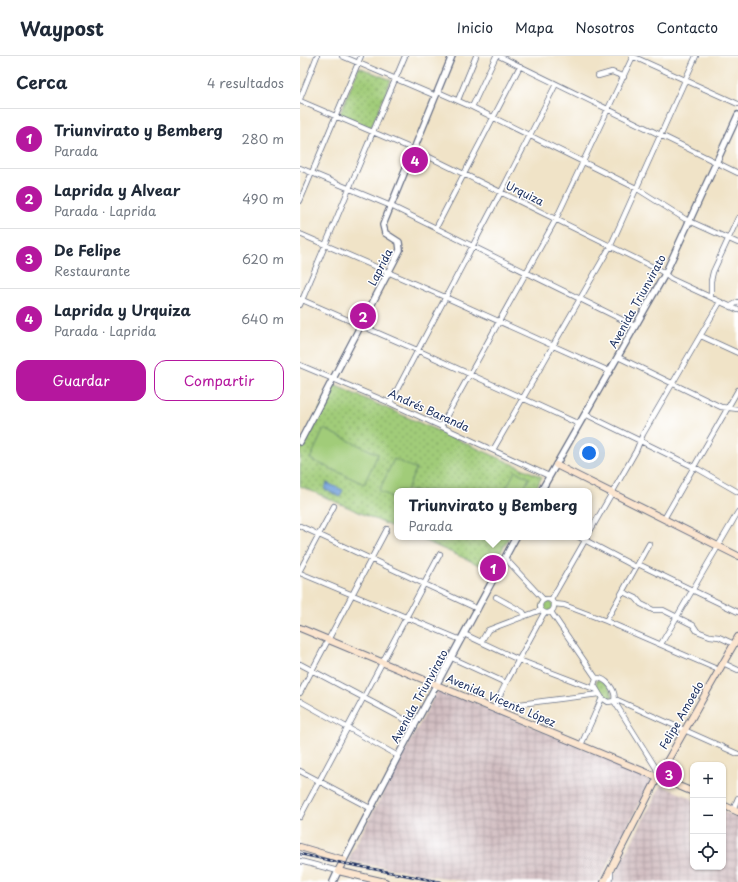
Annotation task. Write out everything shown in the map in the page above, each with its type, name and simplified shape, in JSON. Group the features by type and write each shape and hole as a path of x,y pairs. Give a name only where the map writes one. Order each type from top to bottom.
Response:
{"main road":[{"path":"556,465 738,556"},
{"name":"Avenida Vicente López","path":"300,628 690,791"},
{"name":"Felipe Amoedo","path":"603,882 658,777 738,637"},
{"path":"726,806 735,811"},
{"path":"300,847 341,866 385,882"}],"street":[{"path":"300,100 317,56"},
{"path":"342,56 395,79 458,100 636,188 690,221 738,243"},
{"path":"300,201 362,56"},
{"path":"405,56 301,301 361,325 579,424"},
{"name":"Laprida","path":"300,442 401,247 397,240 385,233 383,225 452,56"},
{"path":"458,100 476,56"},
{"path":"472,107 496,56"},
{"path":"499,56 738,173"},
{"path":"441,426 556,219 609,110 633,56 738,104"},
{"path":"493,450 611,245 696,56"},
{"path":"436,228 520,66"},
{"path":"598,76 612,72 624,77"},
{"path":"390,403 502,192 556,84"},
{"name":"Urquiza","path":"300,100 373,131 465,174 611,245 660,270 671,279 738,310"},
{"name":"Avenida Triunvirato","path":"543,488 665,274 738,115"},
{"path":"300,168 391,206 635,326"},
{"path":"711,297 711,276 738,218"},
{"path":"300,234 609,371"},
{"path":"592,528 636,451 643,434 720,302"},
{"path":"731,306 738,302"},
{"path":"701,336 738,353"},
{"path":"618,357 721,407 738,409"},
{"name":"Andrés Baranda","path":"300,365 390,403 549,476"},
{"path":"664,519 738,390"},
{"path":"585,414 694,467 738,492"},
{"path":"334,506 300,572 461,640"},
{"path":"661,644 738,512"},
{"path":"300,526 478,609"},
{"path":"300,693 387,529"},
{"name":"Avenida Triunvirato","path":"333,882 370,808 514,540"},
{"path":"551,612 554,608 552,602 585,540"},
{"path":"588,540 637,565 738,612"},
{"path":"606,621 649,544"},
{"path":"300,817 440,554"},
{"path":"505,558 544,600 564,605 606,621 718,670"},
{"path":"623,592 636,598 641,604 653,610 661,610 693,625 697,631 710,636 719,637 734,644"},
{"path":"496,597 523,612 525,615"},
{"path":"544,600 540,605 542,611 496,702 497,710 504,706 600,694"},
{"path":"481,642 488,630 525,615 542,611 551,612 596,678"},
{"path":"464,634 518,660 600,694"},
{"path":"452,658 506,683"},
{"path":"723,663 738,670"},
{"path":"300,664 415,725"},
{"path":"596,678 594,685 608,702 615,700 738,754"},
{"path":"596,678 603,678 613,690 615,700 656,768 658,777"},
{"path":"581,745 600,694"},
{"path":"300,701 398,756"},
{"path":"300,771 370,808"},
{"path":"735,811 738,798"},
{"path":"300,868 301,862 341,866"},
{"name":"Felipe Amoedo","path":"608,882 611,876 611,869"}],"shaded area":[{"path":"439,687 651,777 651,781 599,882 468,882 347,861"},
{"path":"661,785 690,798 690,870 726,870 726,812 738,818 738,882 611,882"}],"green space":[{"path":"359,67 391,80 371,128 340,114"},
{"path":"332,384 542,477 536,488 394,488 394,528 300,486 300,450"},
{"path":"324,429 378,454 364,484 310,459"},
{"path":"394,459 416,469 407,488 394,488 394,498 379,491"},
{"path":"515,471 529,478 524,488 506,488"},
{"path":"423,540 507,540 491,570"},
{"path":"547,600 551,602 553,606 551,610 547,612 543,610 541,606 543,602"},
{"path":"597,679 608,686 613,699 609,700 603,697 596,685"}],"water":[{"path":"327,483 343,490 340,497 324,489"}],"railway":[{"path":"300,854 441,882"}],"place":[{"name":"Laprida y Urquiza","path":"415,160"},
{"name":"Laprida y Alvear","path":"363,316"},
{"name":"Triunvirato y Bemberg","path":"493,568"},
{"name":"De Felipe","path":"669,774"}]}
